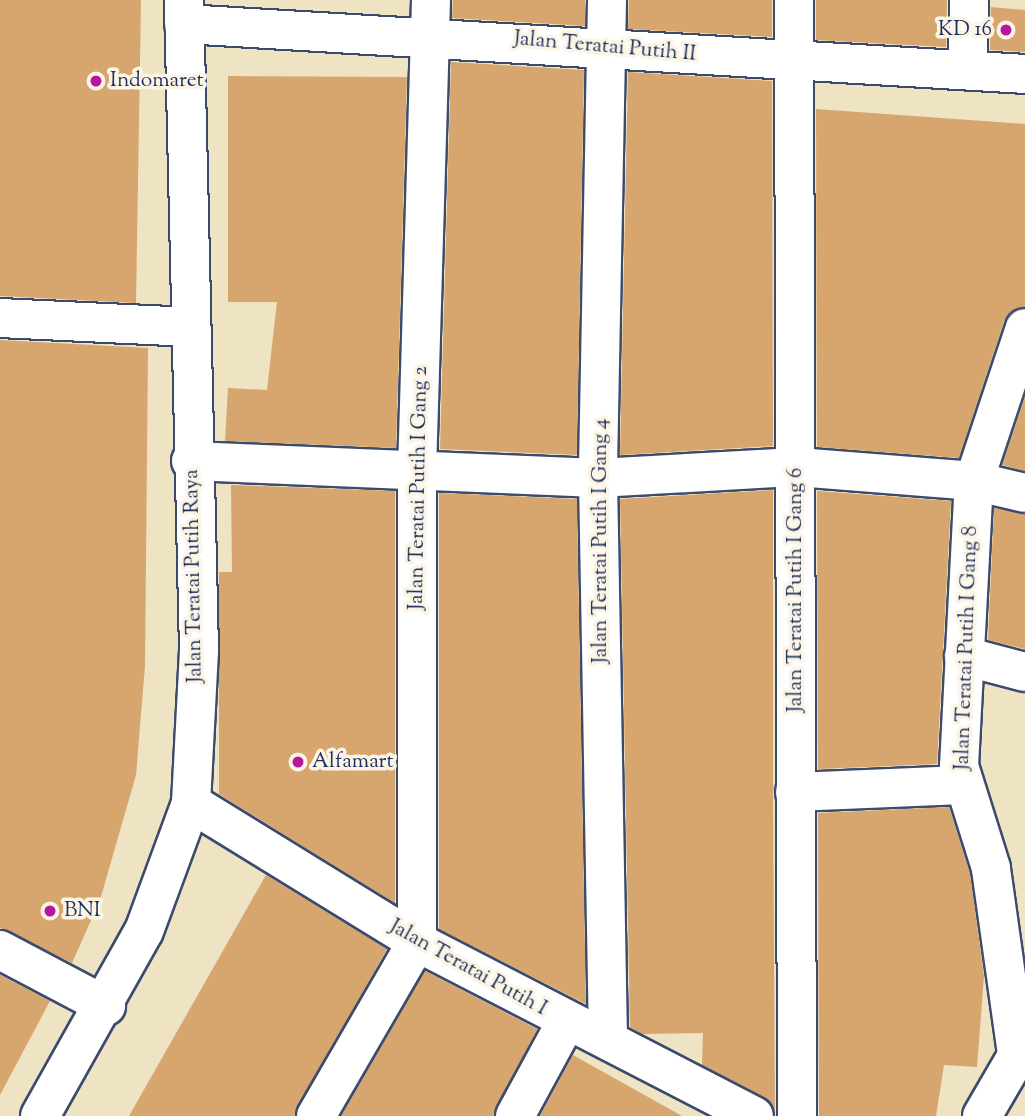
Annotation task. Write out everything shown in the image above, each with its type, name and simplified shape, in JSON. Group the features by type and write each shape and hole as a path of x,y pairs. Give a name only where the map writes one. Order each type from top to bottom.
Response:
{"street":[{"name":"Jalan Teratai Putih I Gang 4","path":"607,0 598,478 608,1037"},
{"name":"Jalan Teratai Putih I Gang 6","path":"794,0 797,1116"},
{"path":"968,70 969,0"},
{"name":"Jalan Teratai Putih II","path":"184,12 431,17 606,46 795,65 1025,74"},
{"name":"Jalan Teratai Putih Raya","path":"40,1116 106,1006 144,931 191,803 199,651 191,461 184,12"},
{"name":"Jalan Teratai Putih I Gang 2","path":"417,942 417,472 431,17"},
{"path":"0,318 189,327"},
{"name":"Jalan Teratai Putih I Gang 8","path":"1021,1048 991,868 962,785 964,656 974,481 1025,328"},
{"path":"191,461 598,478 797,467 974,481 1025,493"},
{"path":"964,656 1025,672"},
{"path":"795,792 962,785"},
{"name":"Jalan Teratai Putih I","path":"191,803 417,942 566,1022 608,1037 754,1116"},
{"path":"316,1116 417,942"},
{"path":"0,950 106,1006"},
{"path":"515,1116 566,1022"},
{"path":"982,1116 1021,1048"}],"building":[{"path":"0,0 141,0 136,303 0,296"},
{"path":"453,0 585,0 585,26 452,18"},
{"path":"629,0 772,0 772,37 628,29"},
{"path":"816,0 947,0 946,47 816,40"},
{"name":"KD 16","path":"991,7 1025,10 1025,52 990,50"},
{"path":"451,62 584,70 577,455 440,449"},
{"path":"628,72 772,81 773,446 620,455"},
{"path":"228,76 407,77 396,448 225,441 228,388 267,390 277,302 228,302"},
{"path":"816,109 1025,124 1025,307 1004,321 959,458 817,447"},
{"path":"0,340 148,348 145,666 136,775 100,900 72,963 0,928"},
{"path":"1025,397 1025,471 1002,465"},
{"path":"231,485 395,491 395,903 219,794 219,572 232,572"},
{"path":"773,490 775,1112 764,1097 702,1065 703,1033 642,1034 630,1027 620,499"},
{"path":"817,491 951,501 937,764 818,769"},
{"path":"439,493 577,499 586,1004 439,929"},
{"path":"994,508 1025,514 1025,649 988,640"},
{"path":"949,807 970,873 984,976 977,1067 944,1065 936,1116 819,1116 818,813"},
{"path":"266,875 387,949 294,1116 129,1116"},
{"path":"425,971 537,1029 493,1116 341,1116"},
{"path":"0,975 50,1001 0,1095"},
{"path":"573,1055 682,1116 540,1116"}],"place":[{"name":"KD 16","path":"1006,30"},
{"name":"Indomaret","path":"96,81"},
{"name":"Alfamart","path":"298,762"},
{"name":"BNI","path":"50,911"}]}
